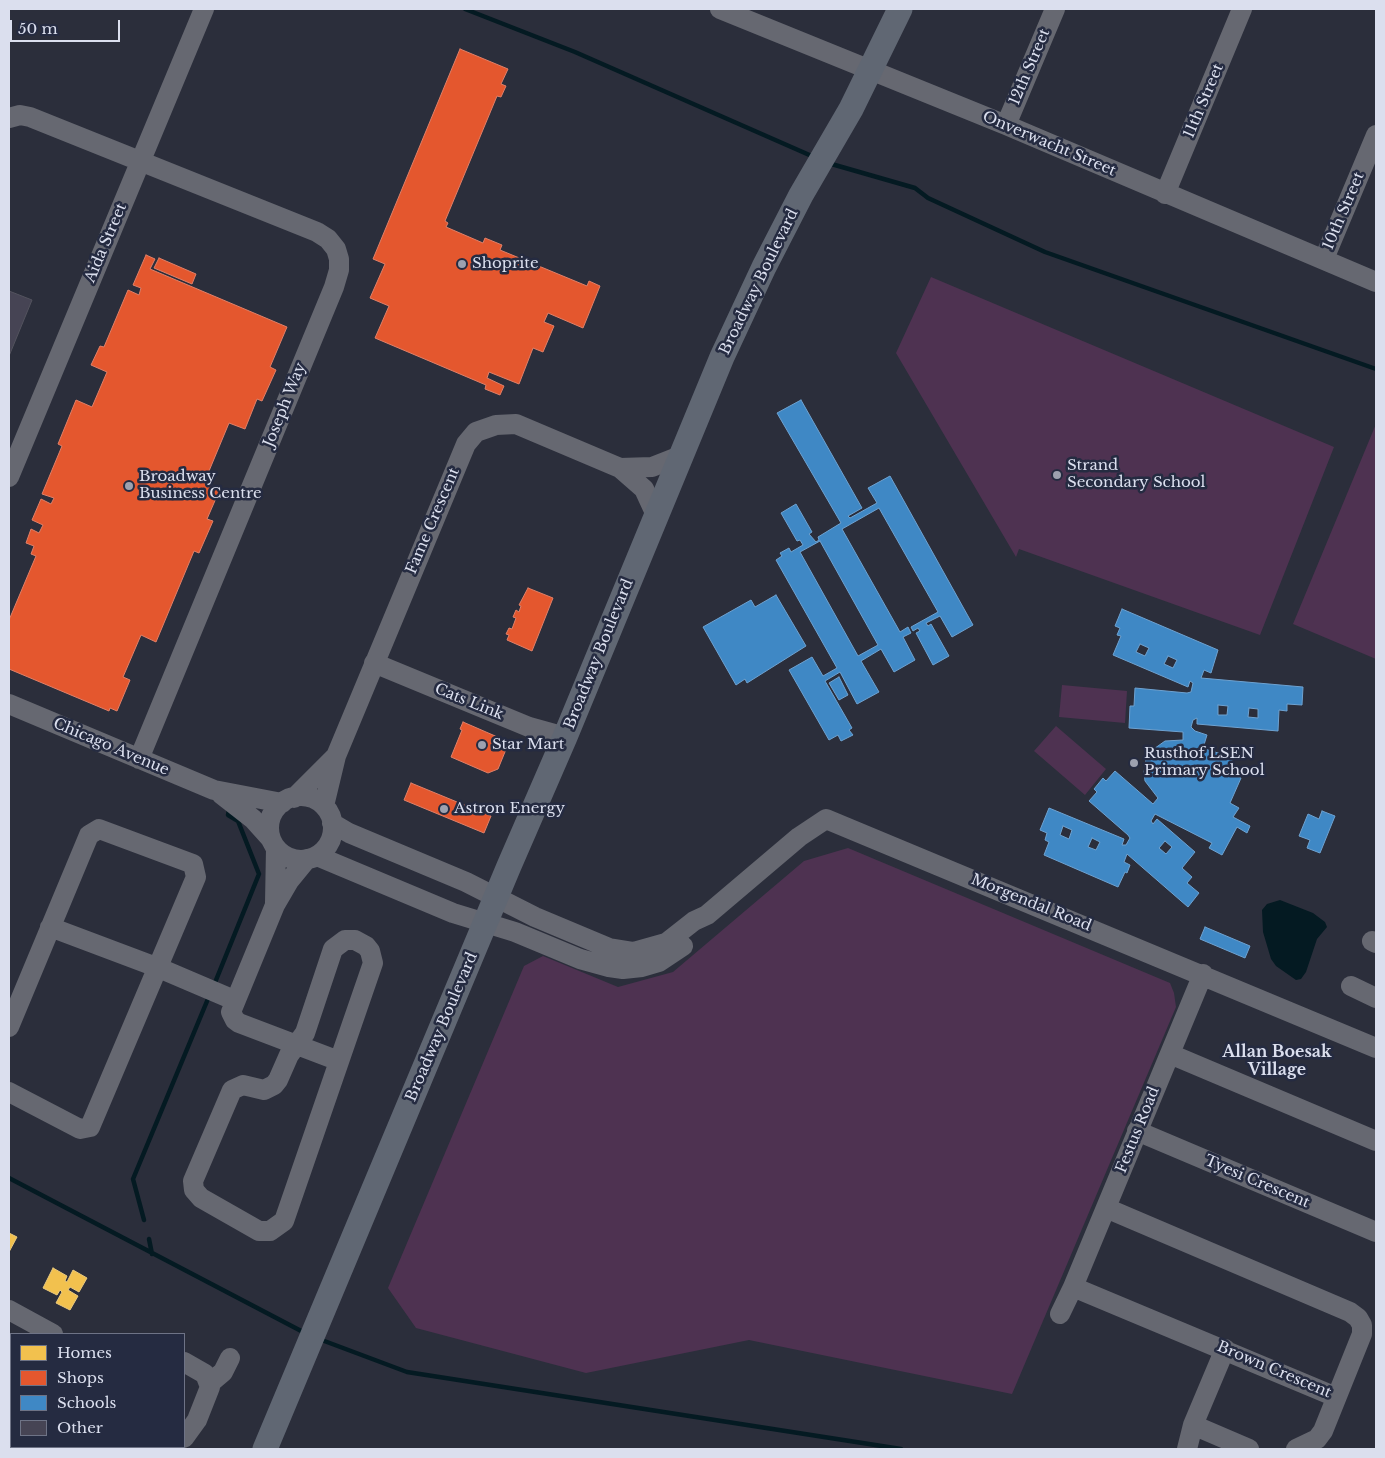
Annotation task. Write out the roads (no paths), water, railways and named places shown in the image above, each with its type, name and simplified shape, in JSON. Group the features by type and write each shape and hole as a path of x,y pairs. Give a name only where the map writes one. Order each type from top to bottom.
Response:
{"main road":[{"name":"Broadway Boulevard","path":"265,1449 565,737 680,456 750,294 870,70 900,9"}],"street":[{"name":"Aida Street","path":"9,477 204,9"},
{"name":"Onverwacht Street","path":"720,9 1006,126 1376,282"},
{"name":"12th Street","path":"1006,126 1055,9"},
{"name":"11th Street","path":"1165,194 1242,9"},
{"name":"Joseph Way","path":"9,118 20,115 30,117 141,161 317,232 328,239 336,249 339,270 334,287 139,759"},
{"name":"10th Street","path":"1324,259 1376,135"},
{"name":"Fame Crescent","path":"328,815 336,756 466,444 476,432 496,424 516,424 620,468 644,489 656,515"},
{"name":"Fame Crescent","path":"620,468 652,467 680,456"},
{"name":"Cats Link","path":"374,663 529,727 565,737"},
{"name":"Chicago Avenue","path":"9,704 214,790 253,819 274,844"},
{"name":"Fame Crescent","path":"288,800 336,756"},
{"name":"Chicago Avenue","path":"214,790 288,800"},
{"path":"275,905 274,844 270,832 272,816 288,800 310,798 349,833 466,882 496,897"},
{"path":"221,994 289,881 330,842 328,815"},
{"name":"Morgendal Road","path":"496,897 572,933 609,948 640,951 657,947 666,943 694,920 707,915 798,838 826,819 1376,1047"},
{"path":"9,1027 86,840 94,832 99,829 109,832 188,861 196,870 196,876 159,968 90,1126 80,1128 9,1092"},
{"path":"274,844 292,859 312,858 485,924"},
{"name":"Morgendal Road","path":"485,924 515,932 595,964 623,969 642,967 673,954 699,930 707,915"},
{"path":"50,927 159,968 221,994 235,1020 239,1023 339,1061"},
{"path":"345,940 355,940 370,951 373,963 284,1221 276,1229 259,1231 201,1198 194,1190 193,1181 232,1090 243,1085 264,1090 274,1085 296,1045 304,1033 333,949 345,940"},
{"name":"Festus Road","path":"1060,1314 1073,1287 1203,974"},
{"path":"1351,986 1376,998"},
{"path":"1170,1054 1376,1141"},
{"name":"Tyesi Crescent","path":"1137,1131 1376,1232"},
{"name":"Brown Crescent","path":"1073,1287 1336,1397 1362,1334 1362,1326 1358,1318 1350,1312 1106,1208"},
{"path":"9,1310 51,1333"},
{"path":"1186,1449 1193,1425 1225,1349"},
{"path":"210,1383 223,1372 230,1358"},
{"path":"185,1363 202,1372 210,1383 209,1394 201,1413 185,1437"},
{"path":"1296,1449 1317,1439 1323,1431 1336,1397"},
{"path":"1193,1425 1249,1449"}],"water":[{"path":"1280,900 1313,913 1325,922 1327,927 1317,939 1306,972 1301,979 1296,980 1276,966 1271,959 1263,932 1262,910 1267,904"}],"waterway":[{"path":"465,9 575,52 814,157"},
{"path":"828,163 915,188 928,198 1045,252 1376,369"},
{"path":"214,985 259,874 238,821 228,815 229,810"},
{"path":"144,1220 133,1179 210,994"},
{"path":"9,1178 305,1333"},
{"path":"149,1239 152,1254"},
{"path":"319,1339 407,1372 901,1449"}],"place":[{"name":"Shoprite","path":"462,264"},
{"name":"Strand Secondary School","path":"1057,475"},
{"name":"Broadway Business Centre","path":"129,486"},
{"name":"Star Mart","path":"482,745"},
{"name":"Rusthof LSEN Primary School","path":"1134,763"},
{"name":"Astron Energy","path":"444,809"}],"district":[{"name":"Allan Boesak Village","path":"1277,1061"}]}
